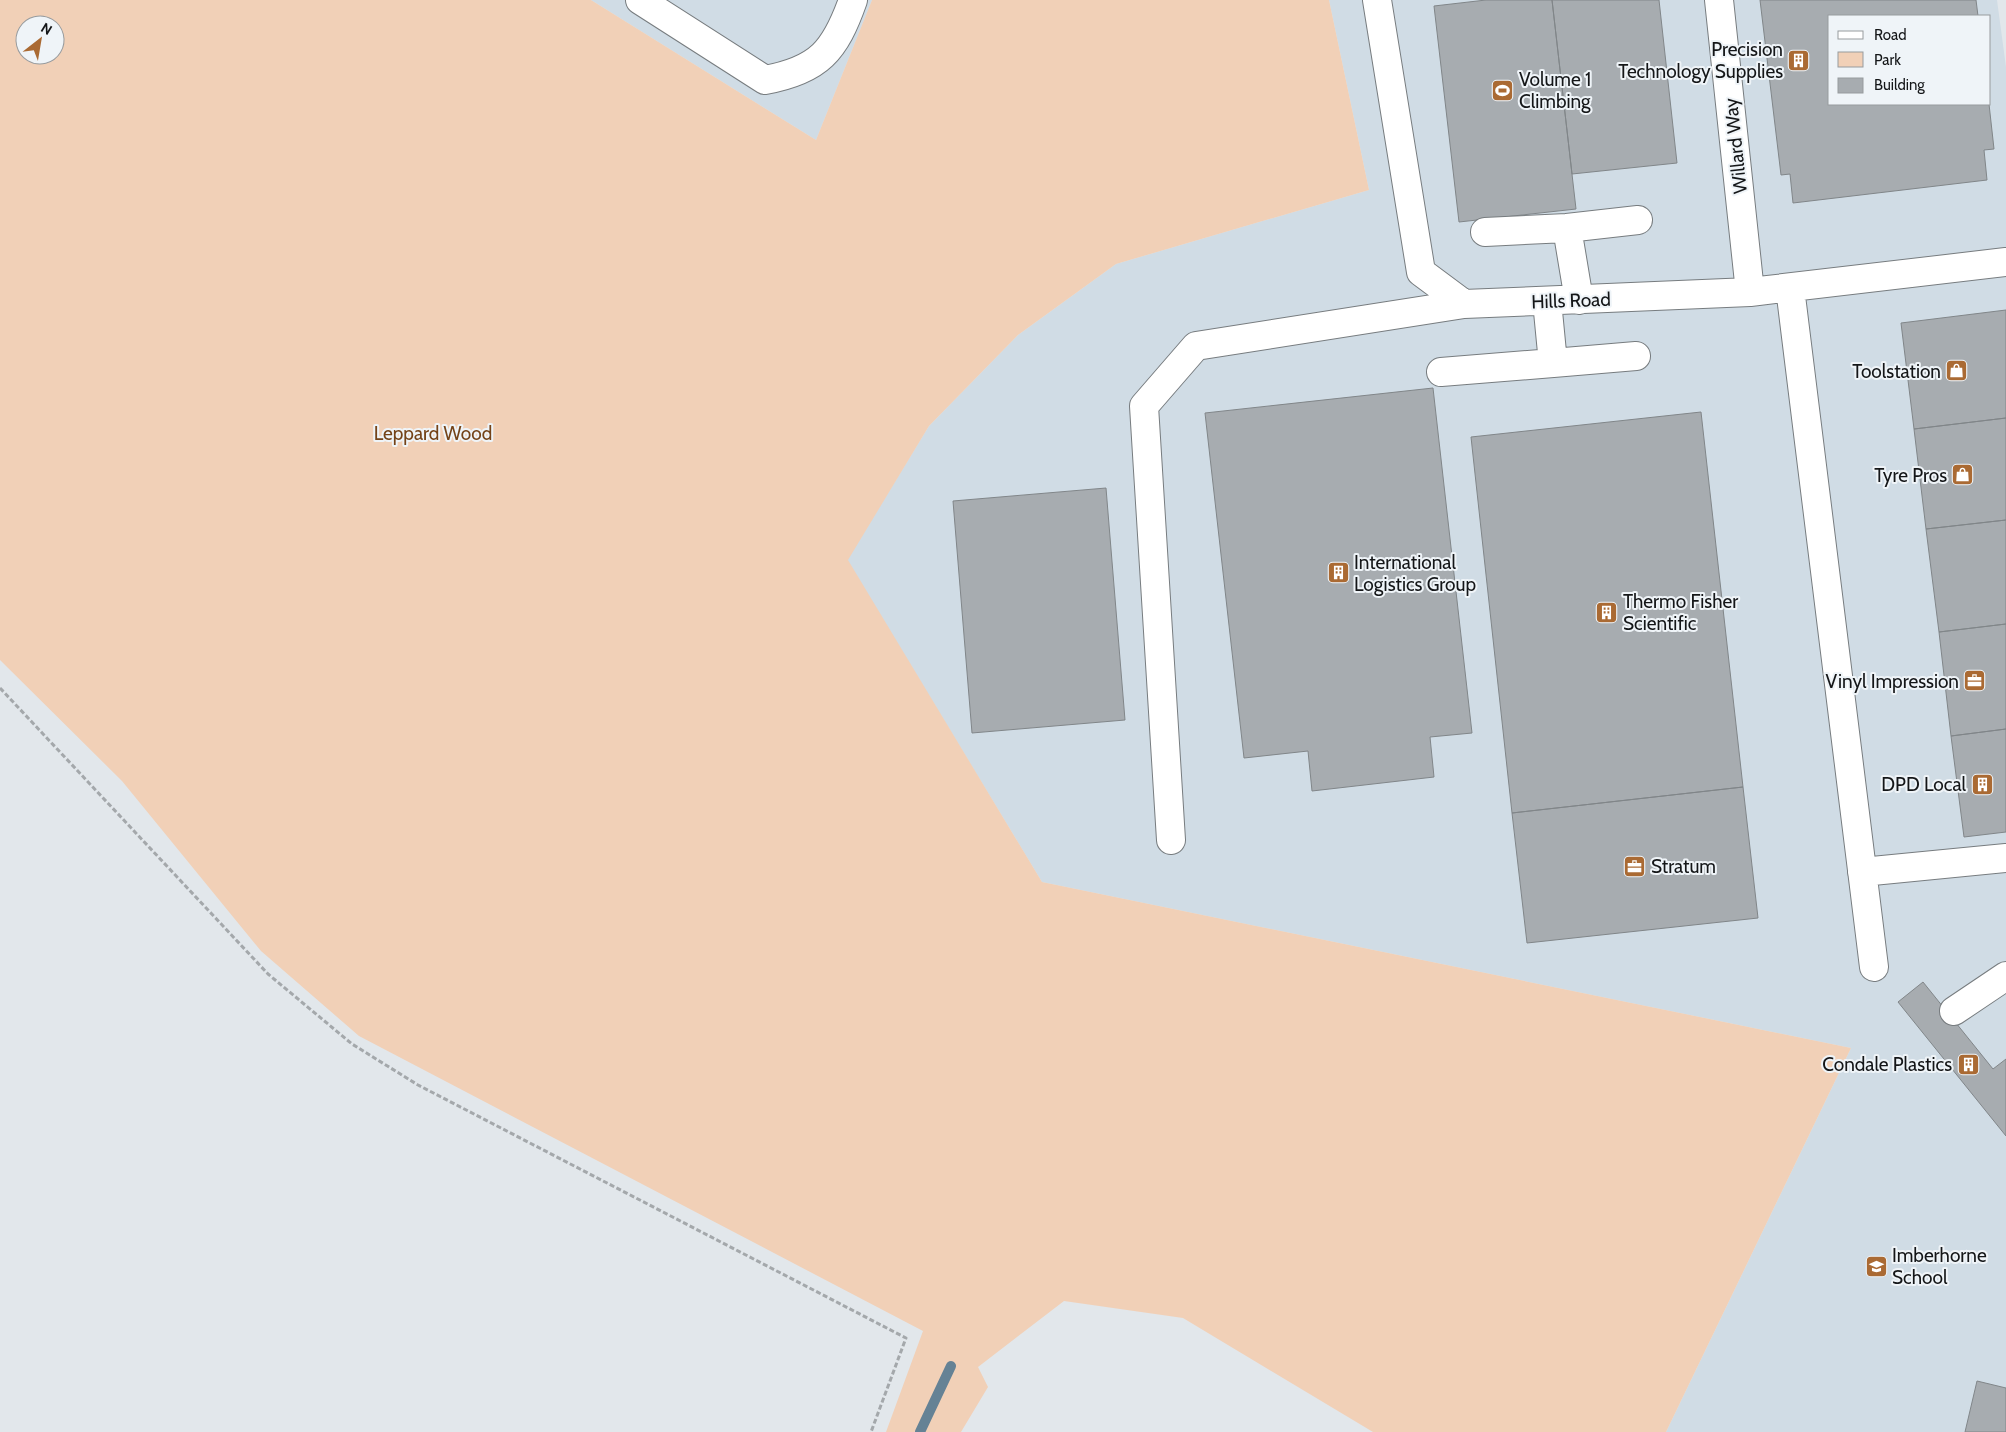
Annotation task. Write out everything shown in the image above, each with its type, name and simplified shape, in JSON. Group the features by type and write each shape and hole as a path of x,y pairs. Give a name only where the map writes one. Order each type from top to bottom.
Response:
{"street":[{"path":"640,0 765,80 791,75 818,61 842,31 853,0"},
{"path":"1377,0 1421,272 1464,304"},
{"name":"Willard Way","path":"1719,0 1750,292"},
{"path":"1485,232 1567,228 1638,220"},
{"path":"1567,228 1579,300"},
{"name":"Hills Road","path":"1171,840 1144,406 1196,346 1464,304 1750,292 2006,262"},
{"path":"1790,288 1874,967"},
{"path":"1548,301 1553,363"},
{"path":"1441,372 1636,356"},
{"path":"1862,872 2006,858"},
{"path":"1954,1011 2006,976"}],"path":[{"path":"0,688 268,974 352,1044 418,1085 906,1338 871,1432"}],"shaded area":[{"path":"591,0 872,0 816,140"},
{"path":"1329,0 1997,0 2006,67 2006,1432 1666,1432 1851,1048 1042,882 847,560 929,426 1018,335 1116,264 1369,190"}],"green space":[{"name":"Leppard Wood","path":"0,0 591,0 816,140 872,0 1329,0 1369,190 1116,264 1018,335 929,426 848,560 1042,882 1851,1048 1666,1432 1373,1432 1183,1318 1064,1301 978,1367 988,1387 961,1432 886,1432 923,1331 359,1036 261,951 122,781 0,660"}],"building":[{"name":"Volume 1 Climbing","path":"1486,0 1552,0 1576,209 1459,222 1434,6"},
{"path":"1552,0 1659,0 1677,163 1572,174"},
{"name":"Precision Technology Supplies","path":"1760,0 1976,0 1978,15 1828,15 1828,105 1989,105 1994,149 1984,150 1987,180 1793,203 1790,174 1781,175"},
{"name":"Toolstation","path":"2006,310 2006,418 1914,429 1901,323"},
{"name":"International Logistics Group","path":"1433,388 1472,733 1430,737 1434,777 1312,791 1308,751 1244,758 1205,413"},
{"name":"Thermo Fisher Scientific","path":"1701,412 1743,787 1512,813 1471,437"},
{"name":"Tyre Pros","path":"2006,418 2006,520 1926,529 1914,429"},
{"path":"1106,488 1125,720 972,733 953,501"},
{"path":"2006,520 2006,624 1939,632 1926,529"},
{"name":"Vinyl Impression","path":"2006,624 2006,729 1951,736 1939,632"},
{"name":"DPD Local","path":"2006,729 2006,832 1964,837 1951,736"},
{"name":"Stratum","path":"1743,787 1758,918 1527,943 1512,813"},
{"name":"Condale Plastics","path":"1923,982 1993,1069 2006,1059 2006,1136 1898,1002"},
{"path":"1977,1381 2006,1388 2006,1432 1965,1432"}],"waterway":[{"path":"920,1432 951,1366"}],"place":[{"name":"Precision Technology Supplies","path":"1799,60"},
{"name":"Volume 1 Climbing","path":"1503,90"},
{"name":"Toolstation","path":"1957,371"},
{"name":"Tyre Pros","path":"1963,475"},
{"name":"International Logistics Group","path":"1338,573"},
{"name":"Thermo Fisher Scientific","path":"1607,612"},
{"name":"Vinyl Impression","path":"1975,681"},
{"name":"DPD Local","path":"1982,784"},
{"name":"Stratum","path":"1635,866"},
{"name":"Condale Plastics","path":"1968,1064"},
{"name":"Imberhorne School","path":"1876,1266"}]}
